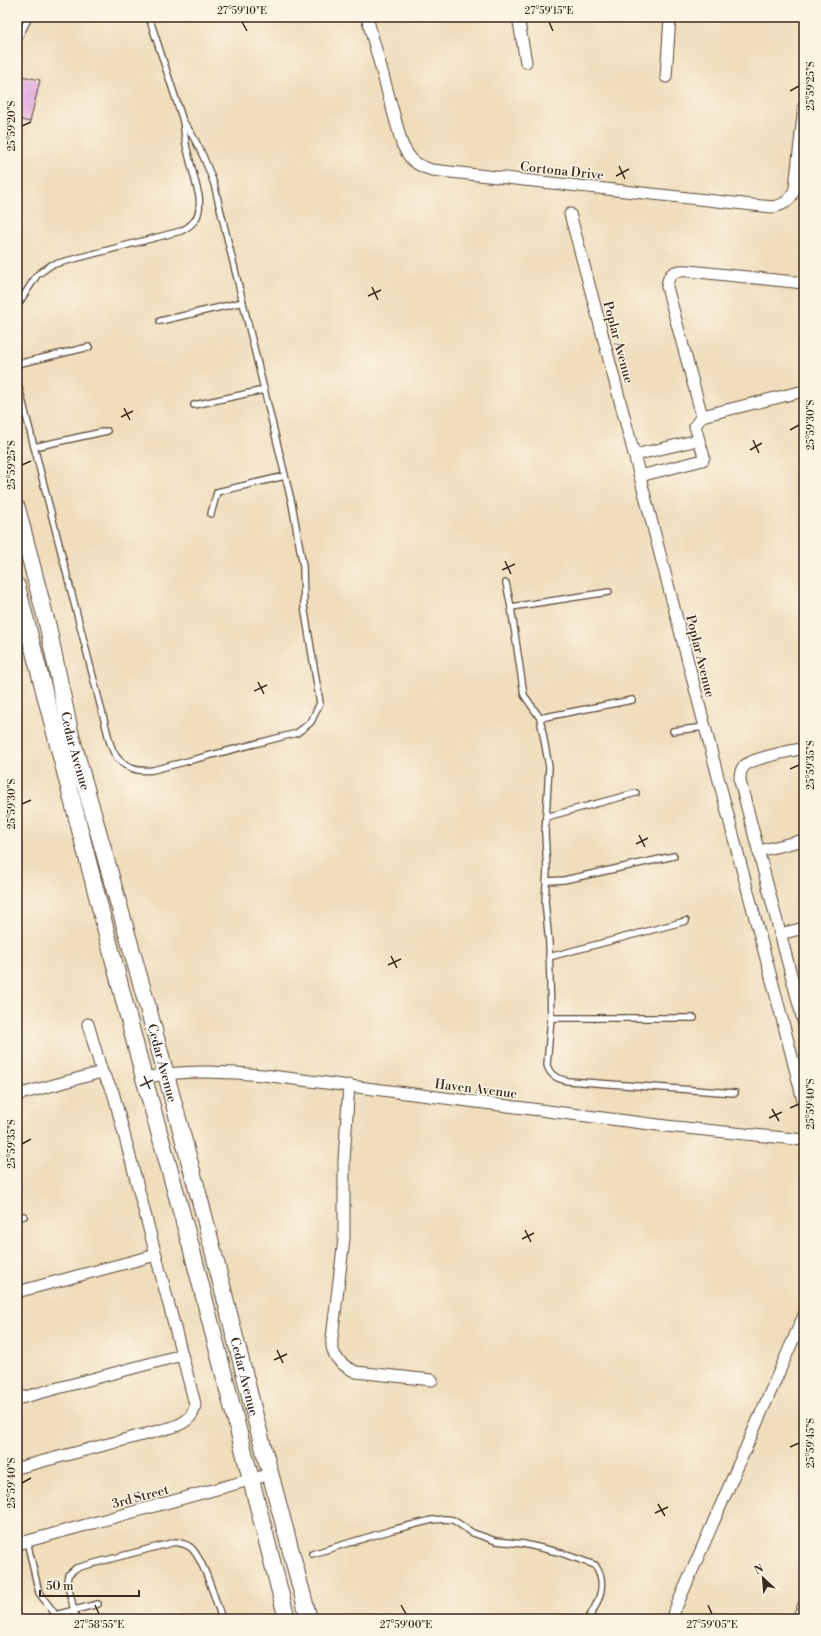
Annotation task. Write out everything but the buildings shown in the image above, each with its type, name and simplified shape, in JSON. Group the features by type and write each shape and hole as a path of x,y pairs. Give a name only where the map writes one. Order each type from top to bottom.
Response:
{"main road":[{"name":"Cedar Avenue","path":"17,508 48,628 70,732 166,1073 309,1619"},
{"name":"Cedar Avenue","path":"17,586 144,1078 191,1247 287,1619"},
{"path":"80,826 96,822"}],"street":[{"name":"Cortona Drive","path":"367,17 402,144 411,160 419,166 432,170 764,206 780,205 790,199 795,188 804,106"},
{"path":"518,17 526,62"},
{"path":"666,77 670,17"},
{"name":"Poplar Avenue","path":"570,214 635,455 752,909 784,1022 804,1105"},
{"path":"702,416 667,287 670,276 674,272 689,271 804,283"},
{"path":"640,476 703,460 704,457 695,426 702,416 804,391"},
{"path":"635,455 698,440"},
{"path":"804,748 746,764 741,771 740,781 804,1020"},
{"path":"758,851 804,840"},
{"path":"780,934 804,928"},
{"path":"17,1468 173,1427 185,1422 192,1413 195,1404 113,1092 102,1072 88,1024"},
{"path":"17,1095 102,1072"},
{"name":"Haven Avenue","path":"144,1078 166,1073 182,1072 242,1073 349,1085 659,1126 804,1140"},
{"path":"349,1085 344,1160 344,1239 332,1350 339,1361 346,1368 356,1372 432,1380"},
{"path":"17,1292 156,1255"},
{"path":"671,1619 804,1315"},
{"path":"17,1399 182,1355"},
{"name":"3rd Street","path":"22,1542 271,1474"},
{"path":"798,1619 804,1605"}],"lane":[{"path":"17,41 29,17"},
{"path":"17,306 37,274 51,265 181,231 191,226 196,219 200,205 182,121 149,17"},
{"path":"17,380 111,747 117,758 123,764 137,771 161,768 297,733 304,728 314,719 320,703 304,606 300,551 285,476 214,184 208,164 191,132 182,121"},
{"path":"160,321 243,302"},
{"path":"17,364 89,347"},
{"path":"194,405 264,390"},
{"path":"34,447 107,431"},
{"path":"211,514 217,492 285,476"},
{"path":"506,583 524,695 540,718 549,767 545,833 547,881 545,901 549,957 550,1018 547,1065 549,1071 560,1079 568,1081 735,1093"},
{"path":"511,607 609,592"},
{"path":"540,718 632,700"},
{"path":"673,731 705,727"},
{"path":"546,817 636,793"},
{"path":"547,881 564,880 674,856"},
{"path":"549,957 686,921"},
{"path":"550,1018 694,1018"},
{"path":"17,1218 24,1216"},
{"path":"312,1554 425,1522 440,1519 451,1520 470,1532 496,1540 545,1549 595,1565 602,1580 602,1589 599,1600 588,1619"},
{"path":"22,1542 39,1593 56,1617 73,1610 98,1604"},
{"path":"76,1619 67,1581 68,1575 76,1568 175,1542 189,1546 200,1559 222,1619"}]}
